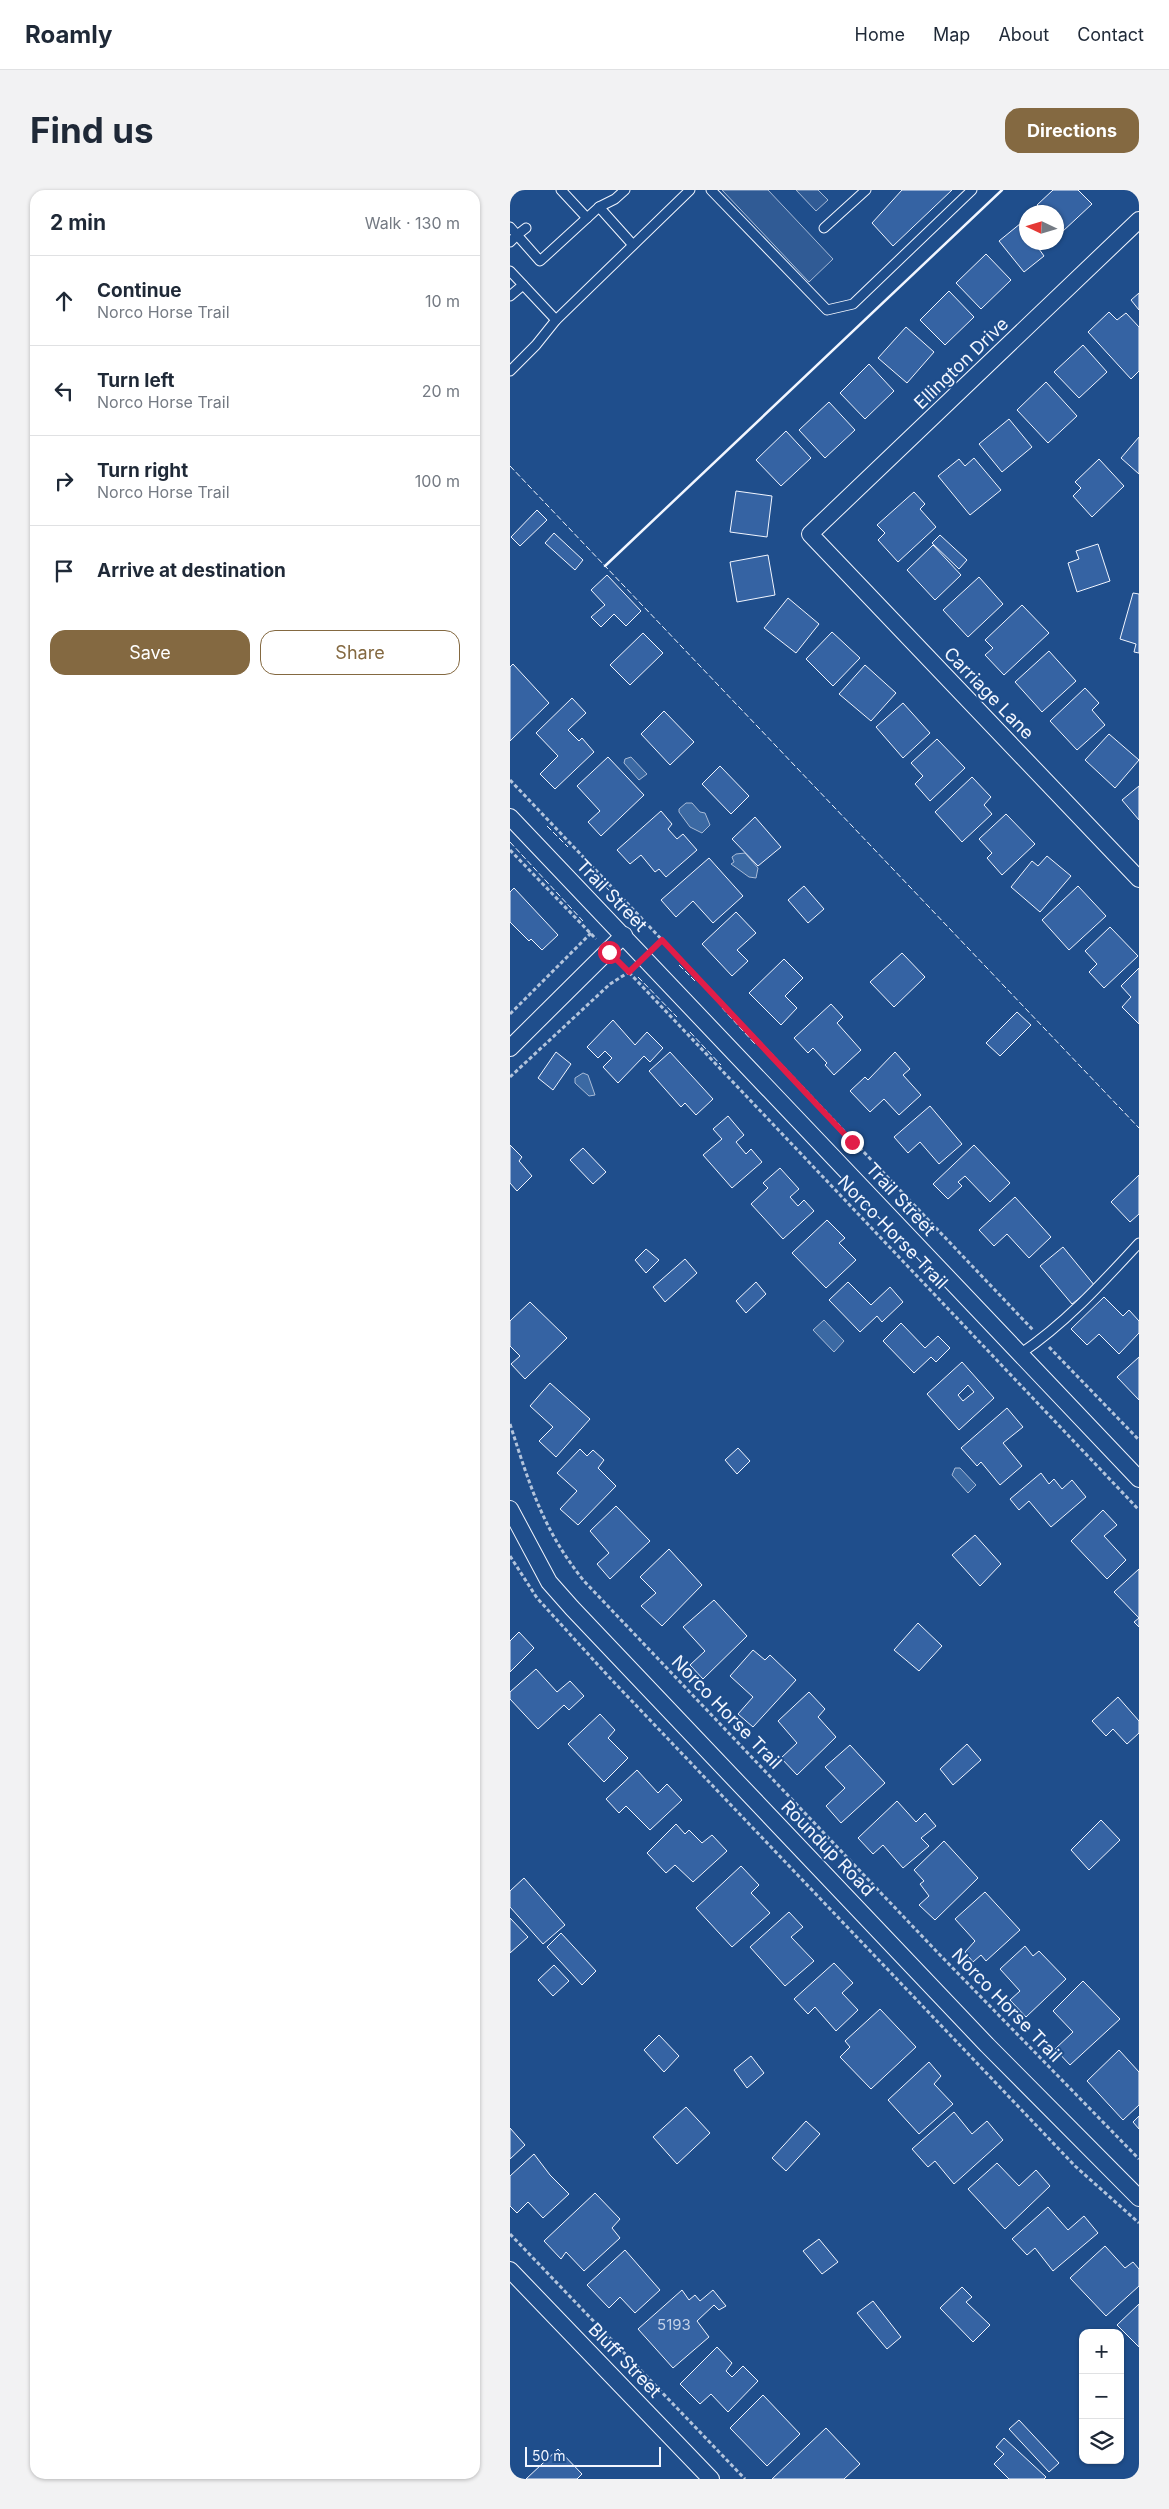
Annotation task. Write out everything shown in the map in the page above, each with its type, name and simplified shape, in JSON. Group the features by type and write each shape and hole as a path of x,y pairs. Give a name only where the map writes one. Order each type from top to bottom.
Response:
{"street":[{"name":"Ellington Drive","path":"810,534 1139,220"},
{"name":"Carriage Lane","path":"810,534 1139,879"},
{"name":"Trail Street","path":"510,817 1139,1479"},
{"path":"510,1048 609,952 624,935"},
{"name":"Roundup Road","path":"510,1509 549,1582 572,1608 987,2045 1139,2198"},
{"name":"Bluff Street","path":"510,2270 711,2479"}],"lane":[{"path":"510,227 540,262 599,207 615,199 625,190"},
{"path":"510,371 536,345 556,320 690,190"},
{"path":"711,190 826,310 853,304 972,190"},
{"path":"824,228 866,190"},
{"path":"556,200 563,191 587,218"},
{"path":"599,207 633,245"},
{"path":"510,242 526,228"},
{"path":"510,270 556,320"},
{"path":"510,296 523,285"},
{"path":"1020,1354 1042,1339 1092,1295 1139,1243"}],"path":[{"name":"Norco Horse Trail","path":"510,780 1139,1440"},
{"name":"Norco Horse Trail","path":"510,850 629,972 1139,1510"},
{"path":"510,1014 606,917"},
{"path":"510,1077 610,984 629,972 662,940"},
{"name":"Norco Horse Trail","path":"510,1424 532,1492 548,1530 563,1555 584,1581 947,1962 1139,2159"},
{"path":"510,1556 537,1598 609,1677 1056,2146 1139,2223"},
{"path":"510,2234 745,2479"}],"shaded area":[{"path":"722,190 768,190 833,259 809,282"},
{"path":"796,190 818,190 828,200 816,211"},
{"path":"631,757 647,774 639,780 624,763 625,759"},
{"path":"686,803 692,803 700,812 705,813 710,825 702,833 690,827 679,812 679,809"},
{"path":"745,853 758,868 756,878 749,877 731,864 734,862 732,857 736,854"},
{"path":"583,1073 588,1075 595,1095 589,1096 575,1083 575,1078"},
{"path":"824,1320 844,1341 834,1352 813,1330"},
{"path":"955,1468 960,1468 976,1485 968,1493 952,1475"}],"building":[{"path":"902,190 952,190 893,246 872,223"},
{"path":"1053,190 1078,190 1092,204 1064,230 1064,205 1037,205"},
{"path":"1019,225 1019,250 1040,250 1044,256 1024,272 999,241"},
{"path":"986,254 1011,280 981,309 956,283"},
{"path":"949,291 974,317 945,345 920,320"},
{"path":"1139,293 1139,310 1131,300"},
{"path":"1109,312 1117,320 1126,313 1139,327 1139,371 1131,379 1088,332"},
{"path":"906,327 934,352 907,383 878,358"},
{"path":"1083,345 1107,372 1079,398 1054,372"},
{"path":"869,364 894,391 865,419 840,393"},
{"path":"1046,382 1077,416 1048,443 1017,410"},
{"path":"829,402 855,430 825,458 799,430"},
{"path":"1009,419 1032,447 1002,472 979,444"},
{"path":"786,431 811,458 781,486 756,460"},
{"path":"1139,437 1139,474 1121,458"},
{"path":"974,458 1001,490 970,515 938,476 959,459 965,466"},
{"path":"1099,459 1124,486 1092,517 1073,496 1081,488 1075,482"},
{"path":"736,491 772,496 767,537 730,532"},
{"path":"914,492 925,504 920,509 936,527 898,562 878,540 885,533 877,525"},
{"path":"537,510 547,520 520,546 511,537"},
{"path":"554,533 583,560 575,570 545,543"},
{"path":"940,535 967,560 959,569 932,543"},
{"path":"1098,544 1110,581 1077,592 1068,563 1079,559 1076,551"},
{"path":"933,545 961,575 935,600 907,570"},
{"path":"768,555 775,595 737,602 730,562"},
{"path":"607,575 641,611 626,626 614,614 601,627 591,617 605,605 591,590"},
{"path":"979,577 1003,604 968,637 943,610"},
{"path":"1133,593 1139,594 1139,653 1134,652 1136,644 1120,639"},
{"path":"788,598 819,624 796,653 764,628"},
{"path":"1022,605 1049,633 1004,675 985,655 993,648 985,640"},
{"path":"832,632 860,658 833,686 806,659"},
{"path":"643,633 663,653 630,685 610,665"},
{"path":"1049,651 1076,681 1042,712 1015,682"},
{"path":"513,664 549,703 510,741 510,667"},
{"path":"865,665 896,693 871,721 839,694"},
{"path":"1085,688 1099,703 1092,710 1105,725 1077,750 1050,721"},
{"path":"572,698 586,713 568,730 579,741 582,738 594,752 555,789 540,774 558,756 536,733"},
{"path":"903,703 930,733 903,758 876,727"},
{"path":"664,711 694,742 670,765 641,734"},
{"path":"1109,734 1139,760 1115,788 1085,760"},
{"path":"937,739 965,768 930,801 915,784 923,776 911,763"},
{"path":"608,757 644,795 601,836 588,822 600,811 577,786"},
{"path":"720,766 749,796 731,814 702,784"},
{"path":"972,777 991,797 984,805 992,814 962,842 935,812"},
{"path":"1139,786 1139,820 1122,800"},
{"path":"661,811 672,824 668,829 677,839 683,834 697,850 666,877 659,869 655,872 641,855 630,864 617,850"},
{"path":"1006,814 1035,844 1002,875 987,858 992,853 979,839"},
{"path":"755,817 781,847 758,866 732,839"},
{"path":"1047,856 1071,876 1040,912 1011,887 1032,861 1038,866"},
{"path":"709,858 743,896 713,923 693,901 676,917 661,900"},
{"path":"804,886 824,909 808,923 788,900"},
{"path":"1078,886 1106,916 1069,950 1042,920"},
{"path":"514,888 558,935 542,950 531,939 529,941 510,922 510,892"},
{"path":"736,912 756,933 737,950 748,961 732,976 702,944"},
{"path":"1110,927 1138,956 1104,988 1089,972 1097,964 1085,951"},
{"path":"902,953 925,977 894,1007 870,982"},
{"path":"784,959 803,978 785,996 797,1008 781,1025 749,993"},
{"path":"1139,968 1139,1024 1122,1007 1131,997 1121,986"},
{"path":"831,1004 843,1017 837,1023 861,1050 834,1075 825,1065 827,1063 813,1048 808,1053 794,1038"},
{"path":"1017,1012 1031,1025 1000,1056 986,1043"},
{"path":"613,1020 635,1045 647,1032 663,1048 650,1062 644,1056 618,1083 603,1067 612,1058 605,1051 598,1058 587,1047"},
{"path":"556,1052 571,1064 553,1090 538,1078"},
{"path":"670,1052 713,1099 696,1115 685,1103 681,1107 649,1071"},
{"path":"895,1052 910,1069 903,1075 921,1095 899,1115 884,1099 870,1112 850,1091 865,1077 868,1080"},
{"path":"930,1106 962,1144 939,1164 920,1142 908,1153 894,1137"},
{"path":"728,1116 744,1135 736,1142 746,1154 751,1149 762,1162 732,1188 703,1155 722,1139 713,1129"},
{"path":"510,1145 522,1157 519,1161 532,1176 517,1191 510,1183"},
{"path":"974,1145 1010,1183 990,1202 965,1176 958,1182 962,1186 948,1199 933,1184"},
{"path":"583,1148 606,1172 593,1184 570,1160"},
{"path":"780,1168 799,1189 790,1197 798,1206 804,1200 814,1211 783,1239 751,1204 768,1188 763,1183"},
{"path":"1139,1175 1139,1214 1130,1222 1111,1202"},
{"path":"1015,1197 1051,1237 1029,1258 1007,1234 994,1246 979,1230"},
{"path":"827,1220 845,1238 839,1243 856,1260 826,1288 792,1253"},
{"path":"1063,1247 1095,1286 1072,1304 1040,1266"},
{"path":"646,1249 659,1260 646,1273 635,1260"},
{"path":"685,1259 697,1273 665,1302 653,1287"},
{"path":"756,1282 766,1294 746,1313 736,1301"},
{"path":"848,1282 871,1305 890,1287 903,1302 882,1322 877,1316 860,1332 829,1300"},
{"path":"1104,1297 1123,1316 1129,1310 1139,1321 1139,1333 1119,1354 1099,1334 1087,1345 1071,1329"},
{"path":"530,1302 567,1338 525,1379 511,1364 520,1356 510,1346 510,1321"},
{"path":"901,1323 925,1348 938,1336 950,1348 936,1362 931,1357 914,1373 883,1341"},
{"path":"1139,1357 1139,1400 1117,1377"},
{"path":"962,1362 994,1398 959,1430 927,1394","holes":["968,1385 974,1392 963,1401 958,1395"]},
{"path":"550,1383 590,1419 556,1457 539,1441 553,1427 530,1406"},
{"path":"1007,1408 1023,1427 1003,1443 1022,1466 1000,1485 981,1462 977,1466 961,1448"},
{"path":"738,1448 750,1461 737,1474 725,1460"},
{"path":"580,1449 587,1456 593,1450 604,1460 598,1468 616,1486 578,1525 560,1509 577,1491 557,1473"},
{"path":"1041,1473 1049,1484 1054,1479 1062,1489 1072,1480 1086,1497 1051,1527 1029,1501 1019,1510 1010,1499"},
{"path":"616,1506 650,1541 610,1579 597,1564 609,1553 590,1531"},
{"path":"1103,1510 1117,1525 1104,1536 1126,1560 1107,1579 1071,1541"},
{"path":"975,1535 1001,1564 980,1586 952,1555"},
{"path":"669,1549 702,1585 662,1626 641,1606 656,1593 640,1577"},
{"path":"1139,1569 1139,1618 1114,1592"},
{"path":"714,1600 747,1636 703,1679 690,1665 705,1651 683,1627"},
{"path":"1139,1618 1139,1627 1134,1622"},
{"path":"918,1623 942,1646 919,1671 894,1650"},
{"path":"519,1632 534,1648 510,1672 510,1641"},
{"path":"753,1650 765,1660 770,1655 796,1680 753,1727 738,1714 753,1697 730,1676"},
{"path":"536,1669 557,1692 570,1681 584,1696 569,1710 564,1705 538,1729 510,1699 510,1692"},
{"path":"809,1692 825,1709 818,1717 836,1737 797,1775 781,1758 797,1743 778,1721"},
{"path":"1118,1697 1139,1721 1139,1733 1127,1744 1113,1729 1106,1736 1092,1721"},
{"path":"600,1714 615,1730 608,1738 628,1758 604,1782 568,1744"},
{"path":"967,1744 981,1760 953,1785 940,1769"},
{"path":"850,1745 885,1783 841,1823 826,1806 845,1788 825,1767"},
{"path":"637,1770 658,1793 667,1784 682,1800 650,1830 626,1806 619,1813 606,1799"},
{"path":"897,1801 916,1822 925,1813 936,1826 921,1838 929,1846 903,1868 883,1845 873,1854 858,1838"},
{"path":"1101,1820 1120,1840 1089,1870 1071,1850"},
{"path":"676,1824 685,1834 689,1830 702,1843 712,1835 727,1851 693,1882 675,1865 666,1873 647,1853"},
{"path":"944,1841 978,1878 935,1920 919,1905 929,1896 920,1884 924,1881 914,1870"},
{"path":"741,1866 759,1885 751,1893 770,1913 732,1947 696,1908"},
{"path":"524,1878 565,1925 543,1944 510,1907 510,1891"},
{"path":"985,1892 1020,1930 986,1961 981,1955 973,1962 965,1952 975,1941 955,1919"},
{"path":"789,1912 803,1927 791,1937 814,1961 785,1986 750,1947"},
{"path":"510,1918 528,1937 510,1953"},
{"path":"561,1933 596,1971 582,1985 547,1947"},
{"path":"1025,1946 1033,1956 1039,1951 1066,1979 1026,2017 1010,2000 1020,1991 1000,1969"},
{"path":"834,1963 853,1983 842,1993 858,2010 836,2031 815,2007 808,2014 794,1999"},
{"path":"554,1965 569,1981 553,1996 538,1980"},
{"path":"1083,1981 1120,2019 1070,2065 1055,2049 1073,2032 1053,2011"},
{"path":"880,2009 916,2047 871,2089 840,2057 850,2047 845,2041"},
{"path":"659,2035 679,2056 664,2072 644,2050"},
{"path":"1119,2050 1139,2072 1139,2105 1123,2120 1087,2081"},
{"path":"751,2056 764,2073 747,2088 734,2070"},
{"path":"929,2062 941,2076 934,2084 953,2104 919,2134 888,2100"},
{"path":"686,2107 710,2133 677,2164 653,2137"},
{"path":"954,2112 972,2134 987,2121 1003,2140 954,2184 935,2161 928,2167 912,2149"},
{"path":"1139,2116 1139,2129 1133,2122"},
{"path":"806,2121 820,2134 786,2171 772,2158"},
{"path":"510,2128 525,2145 510,2159"},
{"path":"534,2154 550,2175 569,2194 543,2218 528,2202 517,2213 510,2206 510,2176"},
{"path":"997,2163 1019,2186 1036,2170 1050,2186 1005,2229 968,2189"},
{"path":"595,2193 620,2219 612,2228 620,2238 584,2271 566,2252 561,2259 544,2241"},
{"path":"1048,2207 1068,2230 1084,2216 1098,2233 1053,2271 1035,2248 1027,2255 1012,2239"},
{"path":"819,2239 838,2262 822,2274 803,2251"},
{"path":"1105,2246 1125,2268 1133,2262 1139,2269 1139,2286 1106,2316 1070,2278"},
{"path":"625,2250 660,2290 635,2313 620,2297 609,2308 587,2285"},
{"path":"962,2287 972,2297 966,2302 990,2325 973,2342 940,2308"},
{"path":"682,2290 689,2300 695,2295 700,2301 713,2290 726,2306 719,2310 714,2305 697,2321 709,2337 673,2368 638,2329"},
{"path":"873,2301 901,2337 887,2349 857,2313"},
{"path":"1139,2304 1139,2347 1124,2332 1124,2329 1117,2325"},
{"path":"717,2347 732,2363 726,2371 732,2377 743,2366 758,2381 728,2412 711,2394 700,2404 680,2384"},
{"path":"763,2395 800,2434 767,2466 730,2428"},
{"path":"1019,2420 1059,2463 1049,2472 1009,2429"},
{"path":"826,2428 860,2464 844,2479 772,2479"},
{"path":"1004,2438 1046,2477 1044,2479 1009,2479 994,2464 1004,2454 996,2447"},
{"path":"558,2449 582,2474 577,2479 526,2479"}],"fence":[{"path":"510,466 1139,1128"},
{"path":"547,826 568,847"},
{"path":"510,842 583,921"},
{"path":"605,886 631,914"},
{"path":"679,965 695,981"},
{"path":"638,977 677,1017"},
{"path":"722,1008 755,1044"},
{"path":"690,1032 721,1065"}],"wall":[{"path":"605,566 1002,190"}],"route":[{"path":"609,952 629,972 662,940 852,1142"}]}
